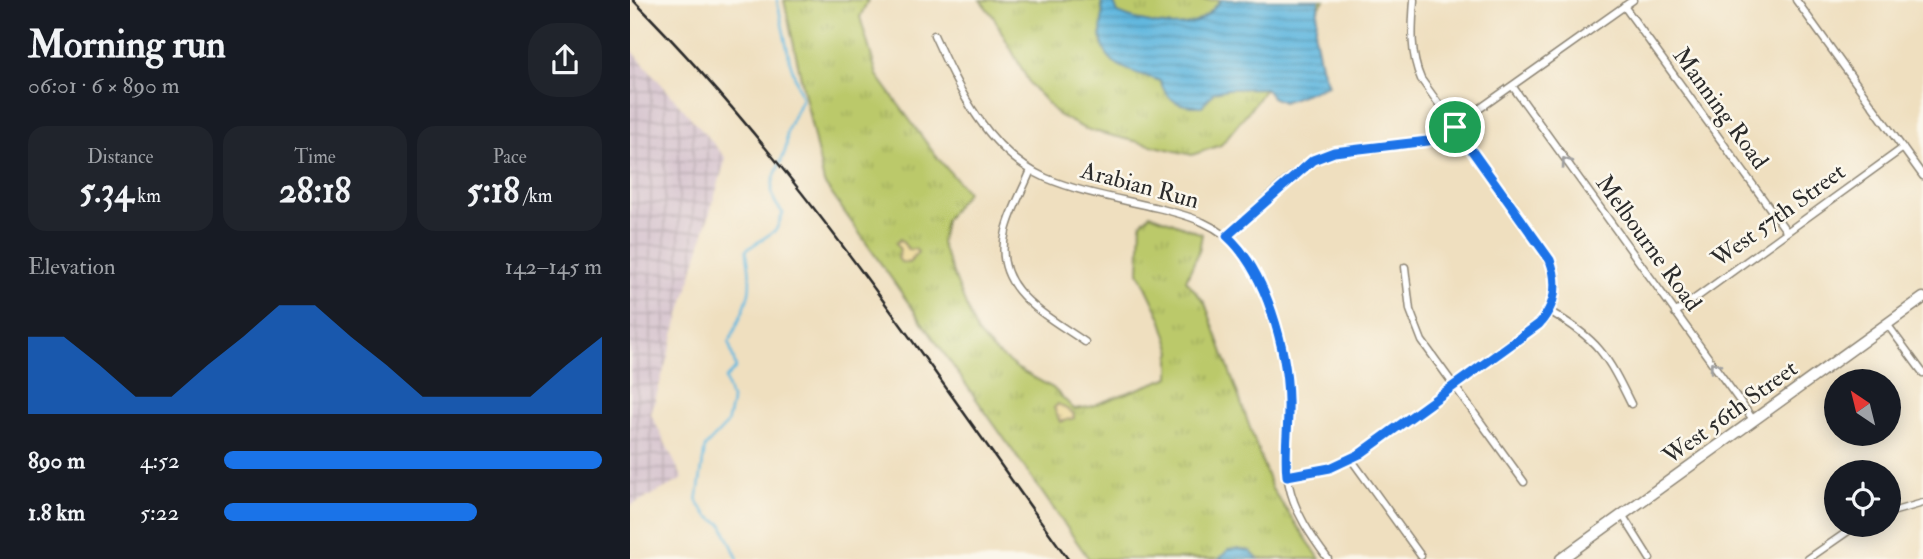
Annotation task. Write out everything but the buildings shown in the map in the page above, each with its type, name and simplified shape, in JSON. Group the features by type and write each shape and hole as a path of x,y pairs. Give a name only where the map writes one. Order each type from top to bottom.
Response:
{"main road":[{"name":"West 56th Street","path":"1561,559 1923,298"}],"street":[{"path":"1287,476 1329,468 1351,459 1539,324 1555,297 1556,282 1550,260 1426,87 1418,71 1412,44 1414,0"},
{"path":"1227,236 1313,160 1334,152 1428,141 1441,136 1633,0"},
{"path":"1796,0 1923,176"},
{"name":"Manning Road","path":"1624,6 1787,232"},
{"name":"Arabian Run","path":"934,35 957,84 983,125 1005,150 1031,170 1066,185 1195,218 1227,236 1242,253 1257,276 1282,347 1289,402 1285,449 1287,476 1300,518 1328,559"},
{"name":"Melbourne Road","path":"1513,87 1754,421"},
{"name":"West 57th Street","path":"1675,313 1903,148"},
{"path":"1031,170 1006,230 1004,248 1007,269 1017,289 1028,302 1085,342"},
{"path":"1405,267 1409,306 1414,324 1426,348 1524,482"},
{"path":"1549,311 1579,328 1601,349 1631,404"},
{"path":"1887,324 1923,373"},
{"path":"1351,459 1421,556"},
{"path":"1901,509 1923,502"},
{"path":"1623,516 1650,559"},
{"path":"1808,559 1840,537"}],"shaded area":[{"path":"630,48 726,158 651,414 683,479 630,506"}],"green space":[{"path":"784,0 868,0 860,17 877,75 936,156 967,192 945,220 941,243 977,333 993,350 1018,369 1053,388 1074,409 1089,407 1170,377 1172,352 1161,318 1139,272 1141,223 1150,214 1202,234 1199,251 1186,280 1205,303 1272,489 1320,559 1089,559 824,183"},
{"path":"980,0 1324,0 1255,103 1221,145 1192,155 1085,129 1058,115 1030,84 993,16"}],"sand":[{"path":"900,239 909,250 915,249 918,252 909,263 901,262 898,258 900,250 896,243"},
{"path":"1058,404 1073,413 1074,418 1060,422 1054,408"}],"water":[{"path":"1101,0 1113,0 1118,13 1146,22 1177,26 1200,20 1221,0 1319,0 1315,35 1328,85 1283,102 1272,97 1265,88 1228,89 1214,92 1202,106 1181,104 1167,94 1160,81 1121,67 1107,54 1101,33"},
{"path":"1228,550 1250,551 1258,559 1219,559"}],"waterway":[{"path":"738,559 722,524 708,516 697,502 705,447 727,424 732,402 725,379 736,368 729,343 748,298 750,278 746,250 776,230 783,213 773,197 773,182 786,148 788,129 802,98 790,62 777,0"}],"railway":[{"path":"633,0 694,64 808,200 914,342 1068,559"}],"route":[{"path":"1455,127 1550,260 1556,282 1552,304 1539,324 1360,454 1330,468 1287,476 1285,449 1289,402 1282,347 1257,276 1227,236 1304,166 1323,155 1428,141 1455,127"}]}
